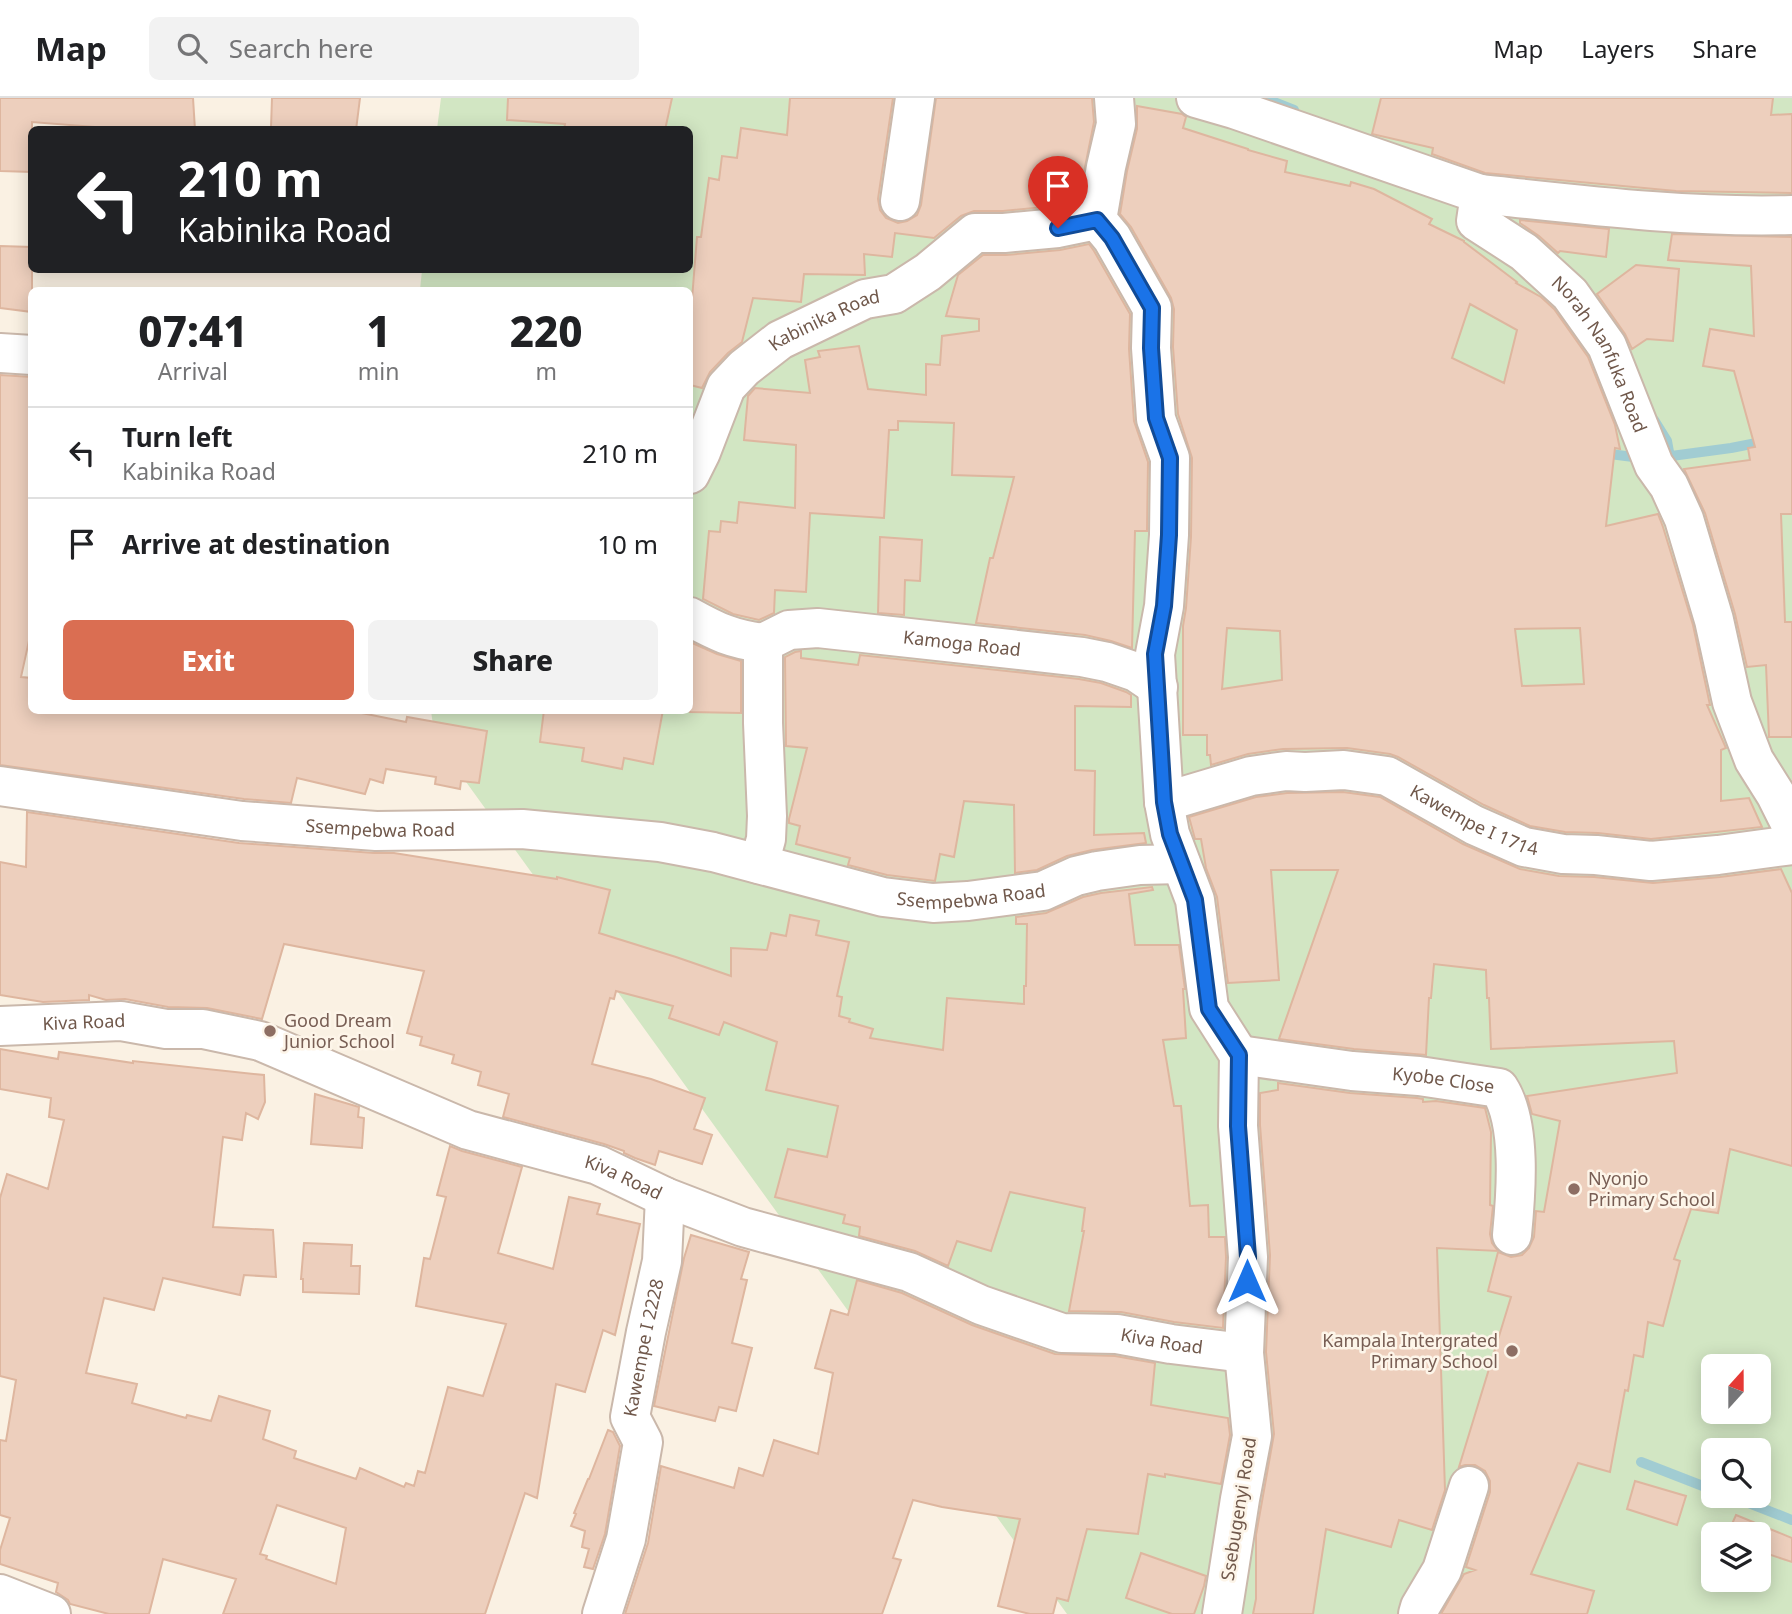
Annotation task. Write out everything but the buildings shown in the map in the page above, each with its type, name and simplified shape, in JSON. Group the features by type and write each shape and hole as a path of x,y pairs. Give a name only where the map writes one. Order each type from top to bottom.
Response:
{"street":[{"path":"900,201 915,98"},
{"path":"1114,98 1116,124 1097,220 1112,238 1152,308 1151,348 1156,418 1170,458 1169,535 1164,606 1155,654 1164,802 1170,834 1195,900 1209,1009 1239,1055"},
{"path":"1196,98 1247,113 1480,194 1633,210 1792,215"},
{"name":"Norah Nanfuka Road","path":"1480,194 1476,221 1524,252 1570,294 1606,346 1654,465 1669,486 1684,519 1714,621 1732,702 1754,760 1792,827"},
{"name":"Kabinika Road","path":"693,468 701,452 705,405 744,368 780,340 865,299 894,295 928,272 975,233 1058,228 1097,220"},
{"path":"0,353 28,355"},
{"path":"693,619 737,640 763,643 767,816 766,839 759,864"},
{"name":"Kamoga Road","path":"763,643 789,630 818,628 1082,657 1136,672 1158,687"},
{"name":"Kawempe I 1714","path":"1164,802 1251,776 1286,771 1344,770 1387,776 1474,825 1524,847 1563,854 1651,861 1792,845"},
{"name":"Ssempebwa Road","path":"0,786 242,821 376,831 522,829 660,842 713,852 883,897 933,903 1043,891 1076,876 1097,871 1140,865 1181,864"},
{"name":"Kiva Road","path":"0,1026 121,1021 166,1029 203,1029 260,1041 468,1130 598,1166 665,1197 743,1227 909,1272 981,1305 1062,1333 1117,1334 1244,1353"},
{"name":"Kyobe Close","path":"1239,1055 1499,1088 1506,1100 1515,1148 1512,1235"},
{"name":"Ssebugenyi Road","path":"1222,1614 1252,1436 1244,1353 1248,1257 1238,1126 1239,1055"},
{"name":"Kawempe I 2228","path":"602,1614 626,1539 643,1442 630,1417 662,1261 665,1197"},
{"path":"1418,1614 1442,1570 1469,1486"},
{"path":"0,1594 51,1614"}],"green space":[{"path":"441,98 1792,98 1792,1614 1067,1614 435,739 431,714 693,714 693,287 420,287 422,273 693,273 693,126 437,126"}],"waterway":[{"path":"1264,98 1294,110"},
{"path":"1654,420 1667,441 1671,463"},
{"path":"1664,457 1792,436"},
{"path":"1602,453 1641,458"},
{"path":"1641,1462 1701,1485"},
{"path":"1762,1508 1792,1520"}],"place":[{"name":"Good Dream Junior School","path":"270,1031"},
{"name":"Nyonjo Primary School","path":"1574,1189"},
{"name":"Kampala Intergrated Primary School","path":"1512,1351"}],"route":[{"path":"1058,228 1097,220 1112,238 1152,308 1151,348 1156,418 1170,458 1169,535 1164,606 1155,654 1164,802 1170,834 1195,900 1209,1009 1239,1055 1238,1126 1248,1257 1247,1281"}]}
